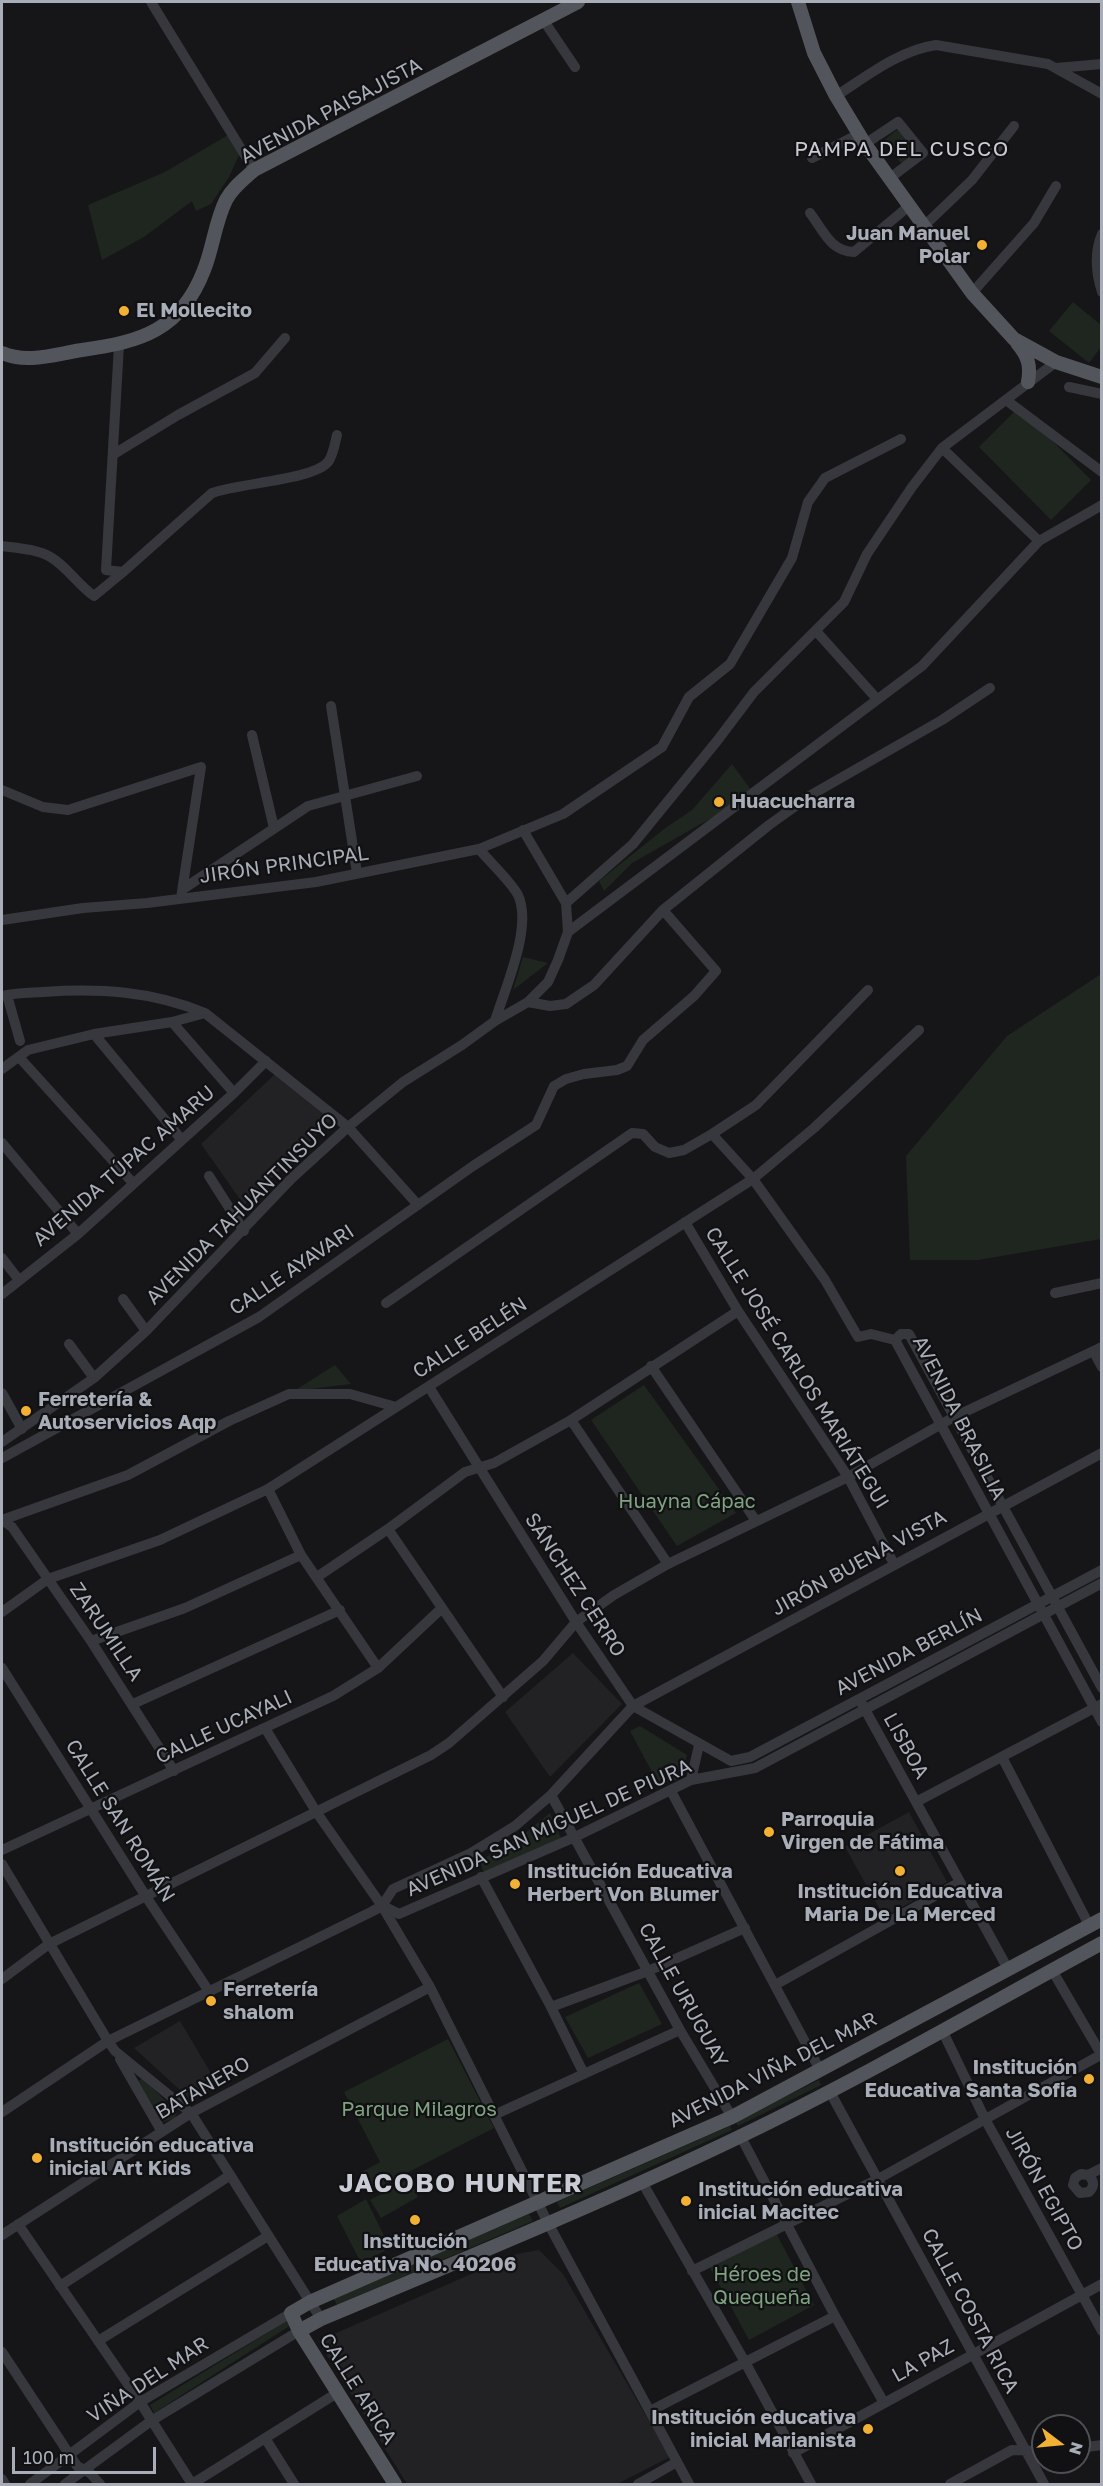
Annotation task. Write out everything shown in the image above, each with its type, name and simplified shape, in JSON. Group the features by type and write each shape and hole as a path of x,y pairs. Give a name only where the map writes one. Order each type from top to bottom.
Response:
{"main road":[{"name":"AVENIDA PAISAJISTA","path":"2,352 11,357 33,359 119,345 163,328 187,302 204,272 225,201 233,190 254,171 578,2"},
{"path":"798,2 814,53 862,139 972,293 1027,355 1030,371 1028,382"},
{"path":"1014,339 1056,362 1101,377"},
{"name":"AVENIDA VIÑA DEL MAR","path":"291,2313 310,2302 732,2117 1095,1922"},
{"path":"299,2331 321,2319 642,2182 741,2136 830,2092 1101,1943"},
{"name":"CALLE ARICA","path":"291,2313 299,2331 395,2484"}],"street":[{"path":"152,2 254,171"},
{"path":"544,21 575,67"},
{"path":"836,96 903,55 921,47 936,45 1048,64 1101,94"},
{"path":"1055,69 1101,64"},
{"path":"812,158 898,122 923,153 890,178"},
{"path":"924,226 972,180 1014,126"},
{"path":"972,293 1034,224 1056,186"},
{"path":"810,213 831,243 841,251 854,252 909,206"},
{"path":"1101,234 1097,245 1096,270 1101,292"},
{"path":"114,454 255,373 285,338"},
{"path":"119,345 106,570 123,572"},
{"path":"523,830 566,903 633,844 705,757 754,692 844,602 867,554 912,487 942,448 1056,362"},
{"path":"1069,387 1101,394"},
{"path":"1006,400 1101,472"},
{"path":"2,546 40,552 52,558 79,586 94,596 212,493 227,487 315,472 330,461 337,435"},
{"name":"JIRÓN PRINCIPAL","path":"2,920 182,893 316,882 479,849 563,813 662,747 689,697 730,664 792,558 808,502 825,478 901,439"},
{"path":"942,448 1039,541"},
{"path":"568,932 922,666 1039,541 1101,506"},
{"path":"816,631 877,699"},
{"path":"528,1002 550,1006 566,1004 594,985 663,910 769,825 811,795 942,720 990,688"},
{"path":"331,706 357,873"},
{"path":"252,735 274,828"},
{"path":"2,790 43,807 68,810 201,767 182,893"},
{"path":"182,893 308,806 417,776"},
{"path":"479,849 518,896 522,922 520,943 495,1021"},
{"name":"AVENIDA TAHUANTINSUYO","path":"2,1442 94,1378 146,1331 244,1231 291,1179 348,1127 403,1082 528,1002 548,982 568,932 566,903"},
{"name":"CALLE AYAVARI","path":"2,1458 259,1317 536,1125 554,1086 566,1079 584,1074 617,1070 627,1066 643,1040 694,996 716,971 663,910"},
{"path":"20,1041 4,996 86,989 141,994 177,1002 205,1013 348,1127 418,1205"},
{"path":"387,1303 632,1133 643,1134 655,1147 669,1153 684,1150 712,1134 756,1105 868,990"},
{"path":"2,1069 28,1050 94,1034 172,1022 205,1013"},
{"path":"172,1022 234,1093"},
{"name":"CALLE BELÉN","path":"2,1612 48,1579 160,1540 268,1489 429,1387 753,1179 814,1128 919,1030"},
{"path":"94,1034 182,1139"},
{"path":"19,1057 133,1183"},
{"name":"AVENIDA TÚPAC AMARU","path":"2,1293 78,1234 234,1093 266,1061"},
{"path":"712,1134 753,1179 825,1280 858,1337 871,1334 895,1341"},
{"path":"2,1143 78,1234"},
{"path":"209,1176 244,1231"},
{"name":"CALLE JOSÉ CARLOS MARIÁTEGUI","path":"685,1222 738,1311 848,1478 894,1564"},
{"path":"2,1258 18,1280"},
{"path":"1055,1293 1101,1283"},
{"path":"123,1299 146,1331"},
{"path":"316,1577 388,1529 465,1472 494,1463 571,1420 738,1311"},
{"name":"AVENIDA BRASILIA","path":"1101,1688 909,1334 901,1334 895,1341 1037,1604 1098,1706 1101,1722"},
{"path":"69,1344 94,1378"},
{"path":"2,1979 50,1944 430,1755 449,1743 543,1661 576,1622 615,1595 668,1564 848,1478 954,1417 1099,1351 1101,1367"},
{"path":"651,1366 756,1521"},
{"name":"SÁNCHEZ CERRO","path":"429,1387 576,1622 633,1706 731,1761"},
{"path":"2,1393 22,1429"},
{"path":"2,1520 128,1475 230,1420 289,1394 350,1394 396,1407"},
{"path":"571,1420 668,1564"},
{"name":"JIRÓN BUENA VISTA","path":"633,1706 1101,1453"},
{"path":"268,1489 301,1555 378,1668"},
{"name":"ZARUMILLA","path":"2,1520 12,1527 91,1641 174,1771"},
{"path":"388,1529 503,1697"},
{"path":"91,1641 185,1608 301,1555"},
{"name":"AVENIDA BERLÍN","path":"733,1774 754,1768 1037,1604 1101,1570"},
{"name":"AVENIDA BERLÍN","path":"731,1761 750,1757 862,1704 1058,1607 1101,1583"},
{"name":"CALLE UCAYALI","path":"2,1850 333,1696 378,1668 442,1608"},
{"path":"133,1704 340,1610"},
{"name":"CALLE SAN ROMÁN","path":"2,1668 145,1895 210,1993"},
{"name":"LISBOA","path":"862,1704 1008,1969"},
{"name":"AVENIDA SAN MIGUEL DE PIURA","path":"2,2112 112,2046 210,1993 382,1906 393,1889 471,1853 515,1826 551,1794 633,1706"},
{"path":"916,1802 1098,1706"},
{"path":"265,1728 317,1813 382,1906 430,1987 537,2202 689,2484"},
{"path":"691,1780 699,1745"},
{"path":"1002,1756 1095,1922"},
{"path":"731,1761 733,1774"},
{"name":"AVENIDA SAN MIGUEL DE PIURA","path":"382,1906 399,1914 575,1837 691,1780 733,1774"},
{"path":"671,1791 820,2070"},
{"name":"CALLE URUGUAY","path":"551,1794 680,2030 732,2117"},
{"path":"2,1864 162,2132"},
{"path":"481,1877 584,2074"},
{"path":"775,1985 960,1882"},
{"path":"551,2007 648,1971 745,1928"},
{"path":"692,2271 878,2179 1101,2054 1052,1970"},
{"name":"BATANERO","path":"2,2235 191,2113 430,1987"},
{"path":"494,2115 680,2030"},
{"name":"JIRÓN EGIPTO","path":"942,2030 985,2119 1101,2331"},
{"path":"112,2046 191,2113 321,2319"},
{"name":"CALLE COSTA RICA","path":"830,2092 1044,2484"},
{"path":"741,2136 835,2316 884,2403"},
{"path":"1088,2175 1101,2168"},
{"path":"60,2286 229,2176"},
{"path":"642,2182 745,2362 811,2484"},
{"path":"18,2224 140,2402 192,2484 337,2392"},
{"path":"98,2341 268,2236"},
{"name":"LA PAZ","path":"793,2453 1101,2284"},
{"name":"VIÑA DEL MAR","path":"30,2484 140,2402 291,2313"},
{"path":"650,2411 835,2316"},
{"name":"VIÑA DEL MAR","path":"65,2484 151,2421 299,2331"},
{"path":"2,2352 77,2466 100,2484"},
{"path":"265,2438 294,2484"},
{"path":"950,2484 1012,2450 1031,2450"},
{"path":"638,2484 677,2462"},
{"path":"2,2479 5,2484"}],"shaded area":[{"path":"275,1074 332,1120 244,1205 201,1144"},
{"path":"573,1653 622,1704 550,1777 505,1712"},
{"name":"Institución Educativa Maria De La Merced","path":"909,1812 947,1882 884,1917 845,1847"},
{"path":"180,2021 218,2085 192,2101 134,2048"},
{"path":"539,2250 563,2274 670,2457 617,2484 407,2484 318,2341 517,2254"}],"green space":[{"path":"898,129 917,152 902,164 883,141"},
{"path":"228,135 240,153 229,177 211,204 196,211 192,201 144,237 102,260 88,205 165,172"},
{"path":"1073,302 1101,325 1101,347 1089,363 1049,331"},
{"path":"1019,407 1091,480 1051,520 979,447"},
{"name":"Huacucharra","path":"732,764 754,794 632,863 604,891 599,881 664,829 692,810"},
{"path":"523,957 548,963 513,990"},
{"path":"1101,974 1101,1239 978,1260 910,1260 906,1156 1007,1036"},
{"path":"335,1365 351,1384 294,1391"},
{"name":"Huayna Cápac","path":"644,1385 736,1513 677,1546 591,1420"},
{"path":"640,1726 687,1755 680,1779 659,1785 630,1731"},
{"path":"550,1813 561,1838 484,1875 480,1861 525,1833"},
{"path":"639,1983 662,2024 588,2058 565,2017"},
{"name":"Parque Milagros","path":"448,2039 494,2128 370,2192 360,2173 380,2162 344,2092"},
{"path":"143,2078 177,2113 175,2118 163,2122 138,2081"},
{"path":"819,2080 821,2085 738,2126 735,2121"},
{"path":"730,2126 732,2130 560,2208 557,2202"},
{"path":"409,2179 418,2197 381,2218 370,2200"},
{"path":"366,2199 390,2248 361,2263 337,2216"},
{"path":"529,2214 533,2221 337,2305 333,2298"},
{"name":"Héroes de Quequeña","path":"776,2233 814,2305 749,2340 710,2268"},
{"path":"290,2319 291,2325 154,2413 150,2405"}],"place":[{"name":"Juan Manuel Polar","path":"982,245"},
{"name":"El Mollecito","path":"124,311"},
{"name":"Huacucharra","path":"719,802"},
{"name":"Ferretería & Autoservicios Aqp","path":"26,1411"},
{"name":"Parroquia Virgen de Fátima","path":"769,1832"},
{"name":"Institución Educativa Maria De La Merced","path":"900,1871"},
{"name":"Institución Educativa Herbert Von Blumer","path":"515,1884"},
{"name":"Ferretería shalom","path":"211,2001"},
{"name":"Institución Educativa Santa Sofia","path":"1089,2079"},
{"name":"Institución educativa inicial Art Kids","path":"37,2158"},
{"name":"Institución educativa inicial Macitec","path":"686,2201"},
{"name":"Institución Educativa No. 40206","path":"415,2220"},
{"name":"Institución educativa inicial Marianista","path":"868,2429"}],"district":[{"name":"PAMPA DEL CUSCO","path":"902,149"},
{"name":"JACOBO HUNTER","path":"461,2184"}]}
